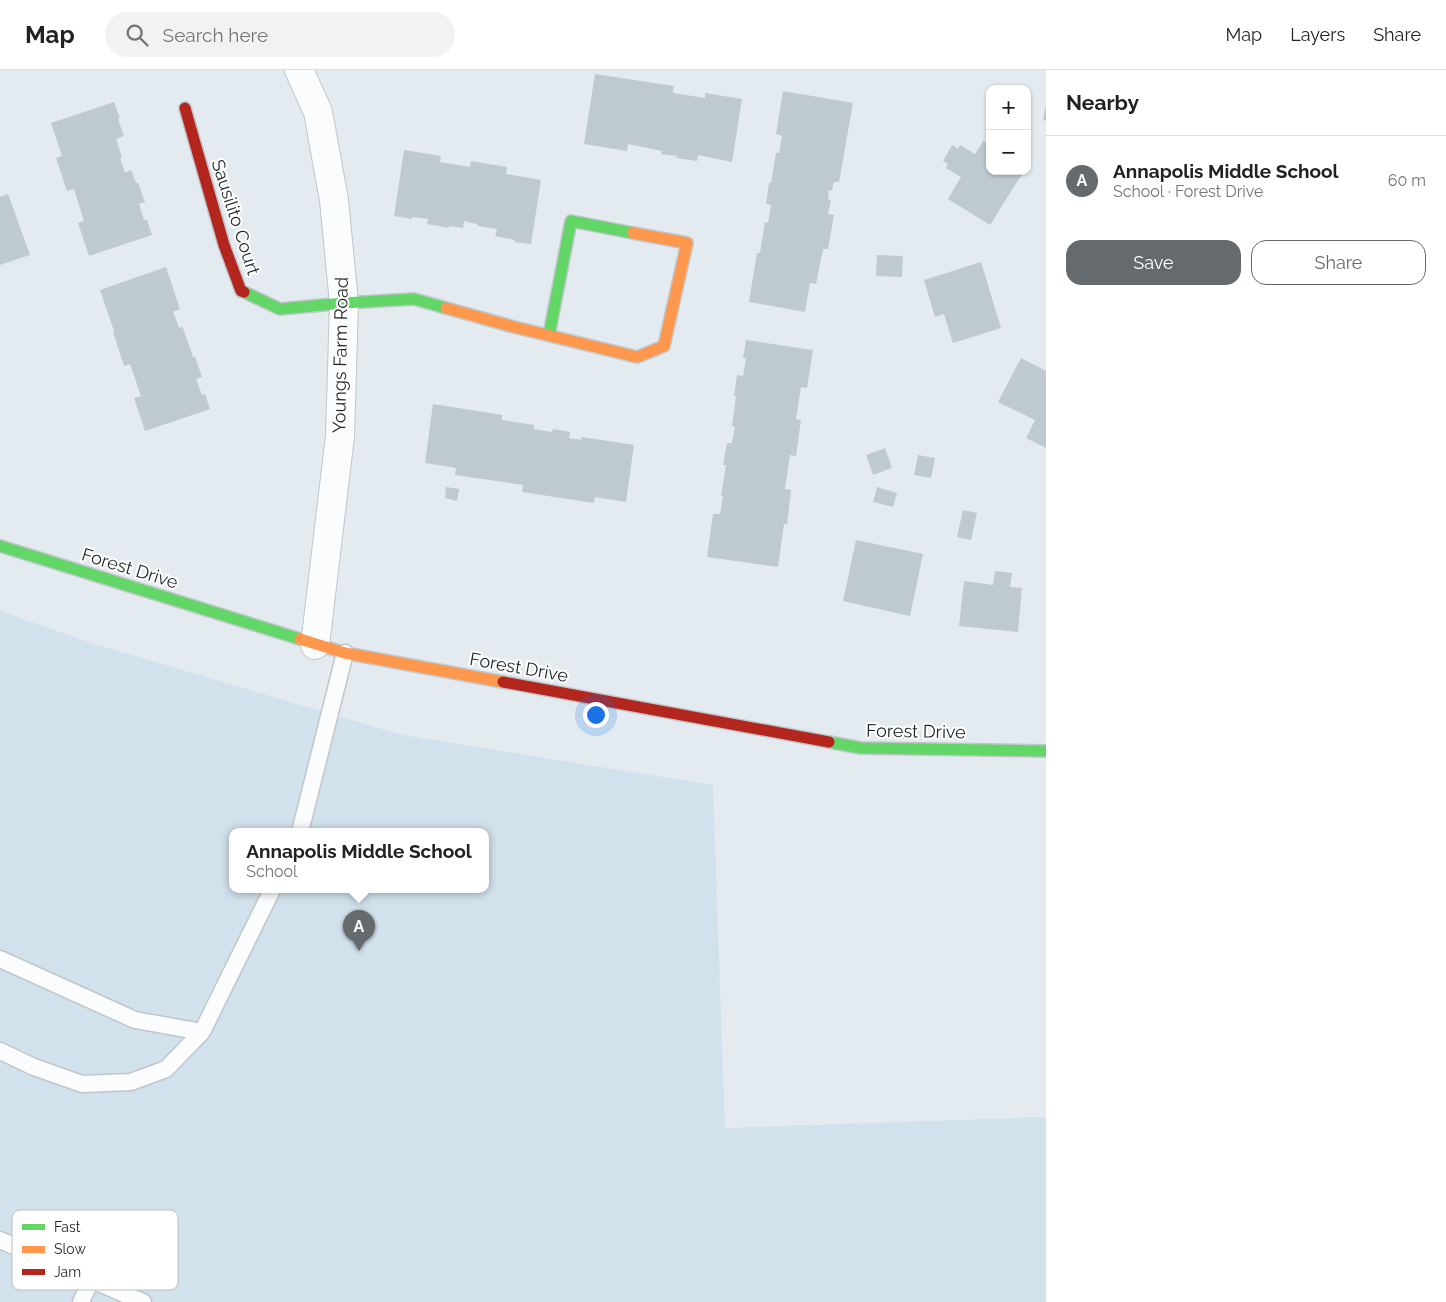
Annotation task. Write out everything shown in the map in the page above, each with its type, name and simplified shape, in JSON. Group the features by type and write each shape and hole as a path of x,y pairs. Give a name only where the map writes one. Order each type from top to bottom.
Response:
{"main road":[{"name":"Sausilito Court","path":"184,108 224,245 241,291 280,309 414,299 514,327 637,357 664,346 687,243 571,221 549,335"},
{"name":"Forest Drive","path":"0,546 345,653 861,748 1046,751"}],"street":[{"name":"Youngs Farm Road","path":"299,70 318,112 334,200 344,303 340,436 316,645"}],"lane":[{"path":"301,828 345,653"},
{"path":"0,1051 34,1067 82,1084 131,1082 166,1069 202,1032 271,893"},
{"path":"0,958 135,1020 202,1032"},
{"path":"0,1240 12,1245"},
{"path":"80,1302 86,1290"},
{"path":"115,1290 143,1302"}],"shaded area":[{"path":"0,611 91,643 402,735 713,785 725,1128 1046,1117 1046,1302 0,1302"}],"building":[{"path":"595,74 674,86 673,93 705,98 705,93 742,99 732,162 698,155 697,161 676,158 677,156 661,154 662,151 628,144 627,151 584,144"},
{"path":"783,91 853,103 839,182 834,182 832,191 829,190 828,199 831,200 828,214 834,215 828,249 823,249 816,284 810,283 805,312 749,302 757,253 760,253 765,222 768,223 771,205 766,204 776,153 779,153 782,136 776,134"},
{"path":"114,102 124,136 116,139 122,157 120,158 125,173 131,170 136,183 138,183 145,202 139,204 144,220 147,220 152,235 89,256 78,223 84,221 74,189 67,191 56,158 62,156 51,123"},
{"path":"1046,108 1046,121 1043,120"},
{"path":"983,141 986,143 986,175 1021,175 990,225 948,199 961,177 946,168 948,164 943,161 952,145 958,149 960,145 975,154"},
{"path":"404,150 441,156 440,162 470,167 471,161 507,167 506,174 541,180 531,244 514,242 515,240 495,236 497,229 478,226 477,224 464,221 463,228 449,226 449,228 427,224 428,219 394,216"},
{"path":"8,194 30,255 0,265 0,197"},
{"path":"877,255 903,256 902,277 876,276"},
{"path":"981,262 1001,328 953,343 944,314 935,317 924,280"},
{"path":"166,267 180,309 173,312 179,328 183,328 193,357 195,357 202,377 196,379 202,395 205,394 210,409 145,431 134,398 141,396 130,364 124,366 100,290"},
{"path":"746,340 813,350 807,388 801,387 796,419 801,420 796,456 790,455 785,489 791,490 787,525 784,524 778,567 707,557 713,514 720,514 726,465 723,465 727,443 732,443 735,427 732,426 736,396 734,396 737,375 743,376"},
{"path":"1021,358 1046,371 1046,448 1026,438 1035,420 998,402"},
{"path":"433,404 502,415 502,420 534,425 534,429 552,432 553,429 570,432 569,438 581,440 582,437 634,445 626,502 595,497 594,503 522,492 523,485 455,475 456,468 425,463"},
{"path":"885,448 892,468 873,475 866,455"},
{"path":"918,455 935,458 931,478 914,475"},
{"path":"446,487 459,489 457,501 445,498"},
{"path":"877,487 897,493 893,507 873,502"},
{"path":"963,510 977,513 971,540 957,537"},
{"path":"856,540 923,554 910,616 843,601"},
{"path":"995,571 1012,573 1010,587 1022,588 1018,632 959,626 964,581 993,585"}],"traffic: fast":[{"path":"549,335 571,221 633,233"},
{"path":"244,292 280,309 414,299 446,308"},
{"path":"0,546 300,639"},
{"path":"829,742 861,748 1046,751"}],"traffic: slow":[{"path":"446,308 514,327 637,357 664,346 687,243 633,233"},
{"path":"300,639 345,653 503,682"}],"traffic: jam":[{"path":"185,108 224,245 241,291 244,292"},
{"path":"503,682 829,742"}],"place":[{"name":"Annapolis Middle School","path":"359,951"}]}
